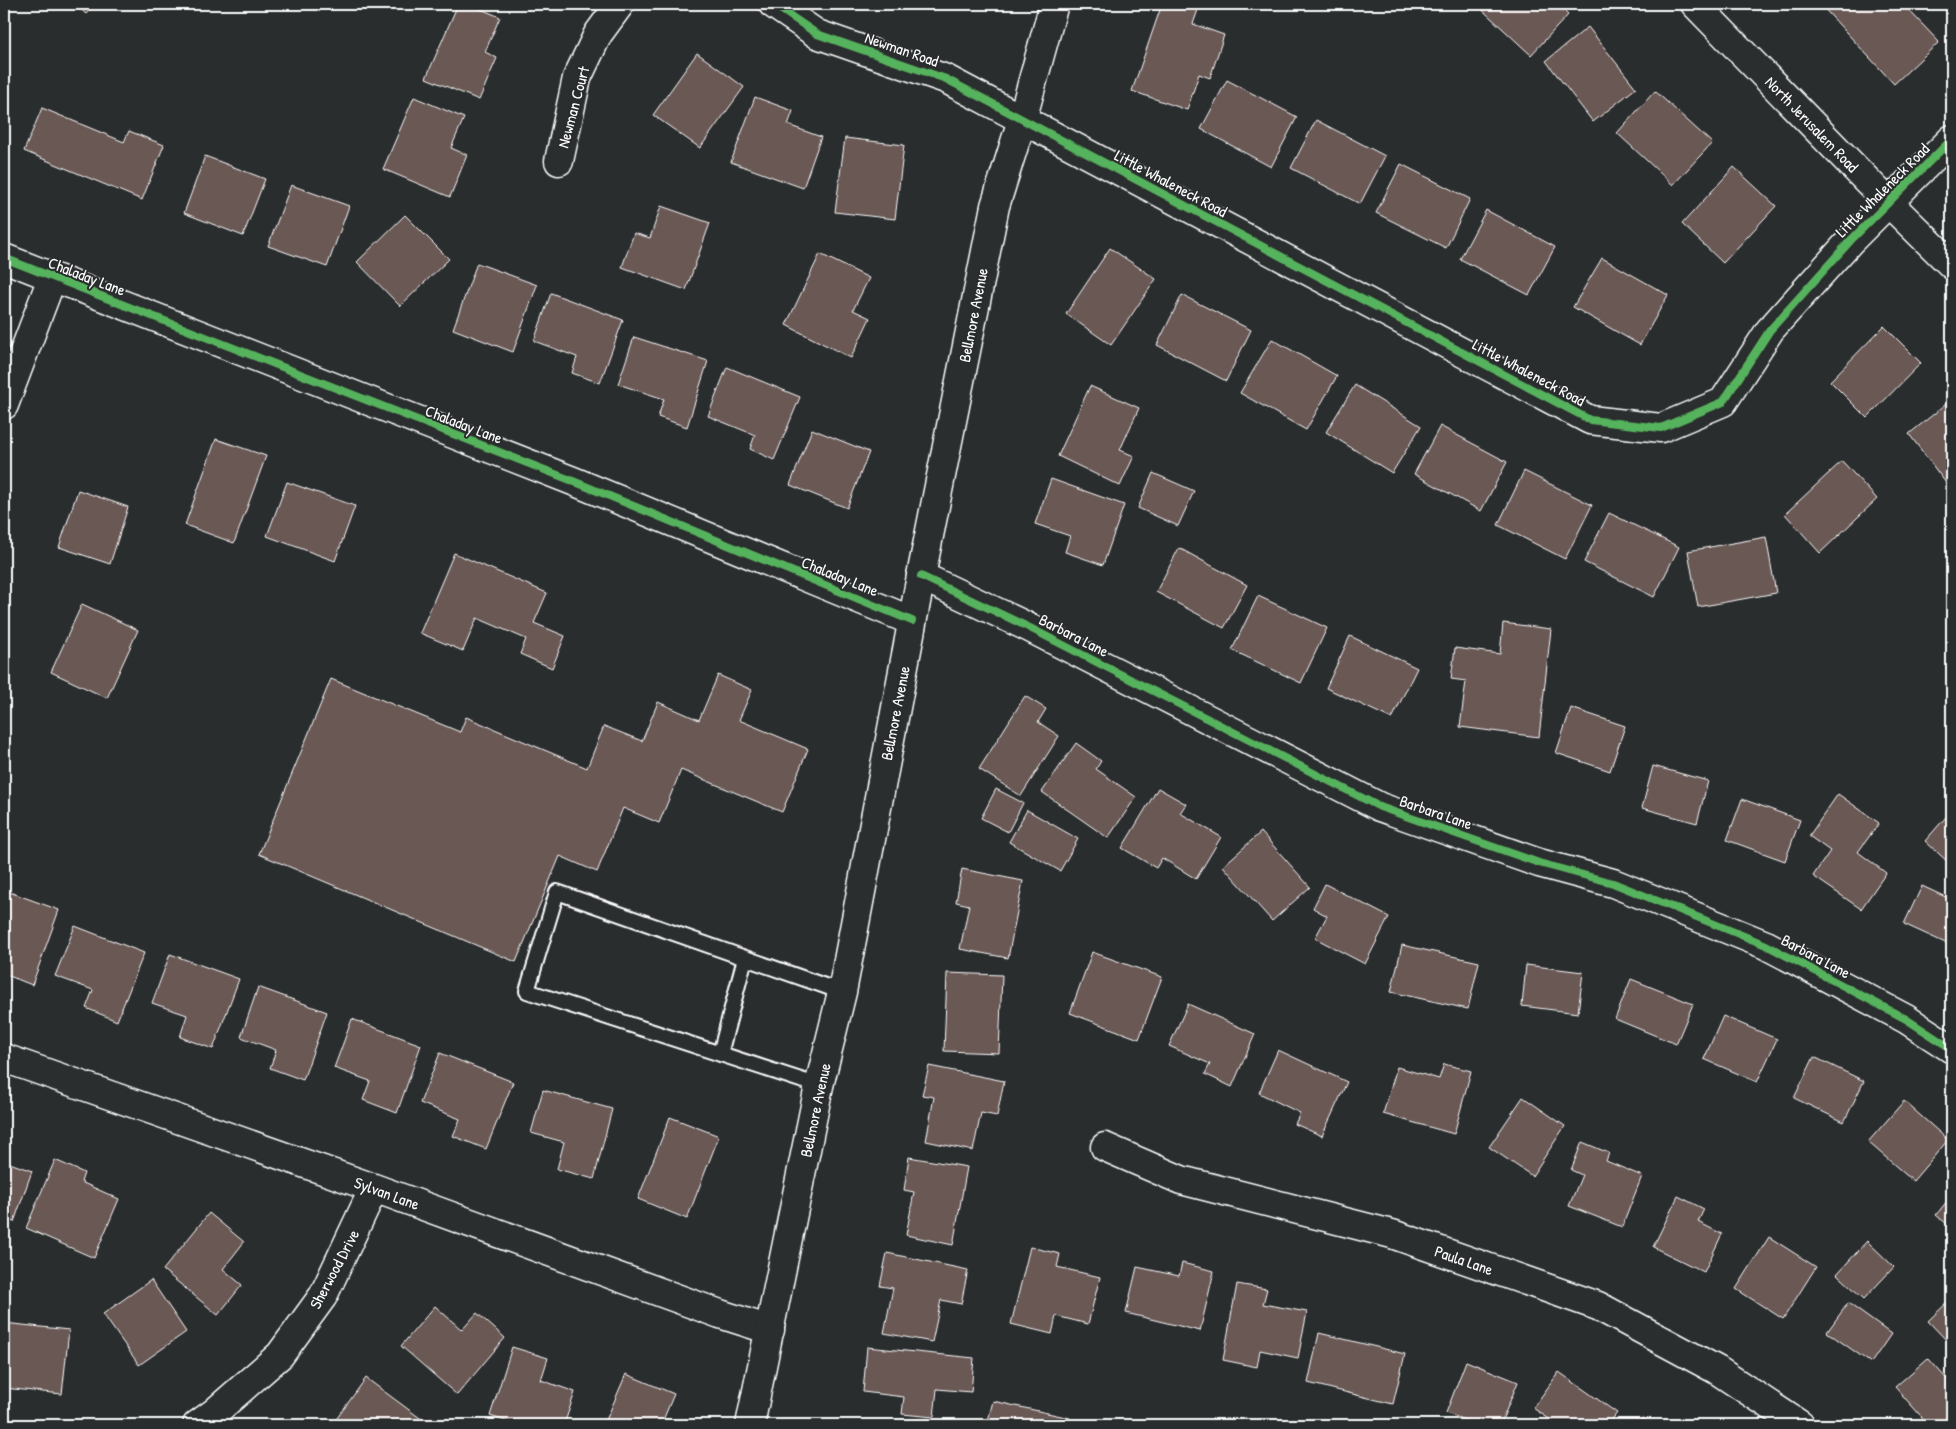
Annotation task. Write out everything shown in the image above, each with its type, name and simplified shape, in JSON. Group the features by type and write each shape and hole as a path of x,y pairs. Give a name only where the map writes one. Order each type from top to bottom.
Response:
{"street":[{"name":"Newman Court","path":"559,161 577,78 598,34 620,4"},
{"name":"Newman Road","path":"773,4 816,34 946,79 1022,120"},
{"name":"Bellmore Avenue","path":"750,1425 819,1086 842,992 912,621 995,206 1022,120 1054,4"},
{"name":"North Jerusalem Road","path":"1695,4 1952,265"},
{"name":"Little Whaleneck Road","path":"1022,120 1590,420 1661,428 1723,402 1770,330 1840,252 1952,139"},
{"name":"Chaladay Lane","path":"4,258 573,481 912,621"},
{"path":"4,404 52,278"},
{"name":"Barbara Lane","path":"921,576 1028,627 1380,808 1539,863 1614,884 1766,944 1906,1019 1952,1049"},
{"name":"Sylvan Lane","path":"4,1058 374,1188 720,1314 770,1330"},
{"name":"Paula Lane","path":"1105,1147 1181,1180 1392,1234 1598,1306 1717,1370 1800,1425"},
{"name":"Sherwood Drive","path":"197,1425 215,1412 280,1355 286,1347 323,1296 374,1188"}],"lane":[{"path":"819,1086 527,991 557,892 842,992"},
{"path":"720,1054 745,958"}],"building":[{"path":"75,4 95,4 86,14"},
{"path":"458,4 469,4 500,17 485,52 497,58 479,100 426,78"},
{"path":"1162,4 1200,4 1193,24 1224,35 1210,78 1199,74 1187,110 1132,91"},
{"path":"1476,4 1557,4 1568,15 1531,55"},
{"path":"1820,4 1903,4 1939,42 1894,84"},
{"path":"1588,27 1636,88 1593,122 1546,61"},
{"path":"697,53 744,87 700,148 653,115"},
{"path":"1227,80 1297,117 1271,167 1201,129"},
{"path":"1655,91 1712,143 1673,185 1617,133"},
{"path":"414,97 464,118 451,148 467,155 450,197 383,169"},
{"path":"755,97 793,111 788,125 821,137 803,188 731,162"},
{"path":"42,108 124,142 129,131 164,145 142,200 24,151"},
{"path":"1316,120 1385,156 1360,204 1291,168"},
{"path":"845,138 904,145 895,219 835,212"},
{"path":"205,156 265,179 243,236 184,213"},
{"path":"1401,164 1470,199 1446,248 1376,213"},
{"path":"1734,167 1776,206 1723,263 1682,224"},
{"path":"291,185 349,206 327,267 268,246"},
{"path":"661,206 710,223 686,290 622,267 634,233 650,238"},
{"path":"1486,210 1555,247 1529,295 1460,259"},
{"path":"405,215 449,259 400,306 357,262"},
{"path":"1110,248 1156,279 1111,345 1066,314"},
{"path":"820,254 869,278 853,310 870,318 851,358 786,325"},
{"path":"1602,258 1668,295 1640,345 1573,307"},
{"path":"477,263 537,285 513,352 453,329"},
{"path":"551,293 623,320 600,383 572,373 577,357 534,341"},
{"path":"1182,295 1251,330 1226,381 1157,345"},
{"path":"1884,326 1921,363 1867,418 1830,381"},
{"path":"634,337 708,361 687,427 658,417 664,399 618,384"},
{"path":"1272,339 1337,376 1306,430 1240,393"},
{"path":"727,367 800,397 774,460 750,449 755,435 708,416"},
{"path":"1355,385 1421,426 1392,473 1326,432"},
{"path":"1090,386 1139,408 1120,450 1134,456 1120,486 1058,456"},
{"path":"1950,401 1952,404 1952,491 1909,434"},
{"path":"1440,426 1507,462 1481,511 1414,474"},
{"path":"812,429 869,452 847,508 790,485"},
{"path":"216,439 266,456 234,543 185,525"},
{"path":"1842,461 1877,499 1820,553 1785,514"},
{"path":"1524,471 1592,505 1565,559 1498,525"},
{"path":"1153,473 1194,491 1178,526 1138,508"},
{"path":"1051,479 1124,505 1103,565 1065,552 1070,536 1035,524"},
{"path":"287,482 355,506 335,561 267,536"},
{"path":"78,490 128,507 110,564 59,547"},
{"path":"1609,513 1679,547 1654,597 1584,562"},
{"path":"1766,537 1776,593 1698,607 1688,551"},
{"path":"1179,548 1247,585 1224,628 1156,592"},
{"path":"454,553 547,593 534,623 565,636 552,668 520,654 526,639 477,618 463,651 420,633"},
{"path":"1258,596 1327,628 1301,683 1232,650"},
{"path":"82,604 138,630 107,698 51,672"},
{"path":"1503,623 1551,629 1539,737 1460,727 1466,681 1451,679 1455,648 1500,654"},
{"path":"1350,636 1417,668 1392,719 1326,688"},
{"path":"718,675 752,690 739,720 808,749 782,812 681,770 659,823 623,808 597,872 560,856 516,962 259,854 331,679 460,732 466,717 587,768 604,726 642,741 658,702 699,720"},
{"path":"1025,696 1046,709 1038,722 1059,736 1021,796 979,769"},
{"path":"1571,708 1625,726 1610,771 1556,753"},
{"path":"4,711 7,759 4,759"},
{"path":"1076,743 1101,761 1096,769 1136,797 1108,838 1042,792"},
{"path":"1653,766 1708,781 1697,823 1642,808"},
{"path":"1158,788 1186,804 1180,813 1221,837 1196,879 1162,858 1156,868 1122,848"},
{"path":"996,789 1023,803 1008,832 981,818"},
{"path":"1838,794 1879,823 1858,852 1886,873 1861,909 1813,876 1830,851 1809,836"},
{"path":"1742,799 1800,820 1785,861 1727,840"},
{"path":"1027,810 1078,839 1060,871 1009,842"},
{"path":"1946,817 1952,822 1952,859 1949,863 1925,841"},
{"path":"1261,832 1310,887 1272,921 1223,866"},
{"path":"962,869 1023,881 1008,958 960,949 969,905 956,902"},
{"path":"1325,884 1389,917 1365,964 1315,938 1327,916 1313,908"},
{"path":"1922,886 1952,900 1952,946 1904,924"},
{"path":"4,890 59,910 32,985 4,974 7,954 4,953"},
{"path":"75,926 144,953 117,1021 86,1008 93,990 55,976"},
{"path":"1402,945 1479,962 1468,1009 1391,992"},
{"path":"1092,952 1162,977 1139,1039 1070,1013"},
{"path":"170,954 239,979 213,1049 180,1037 187,1015 152,1003"},
{"path":"1526,965 1583,972 1578,1013 1522,1006"},
{"path":"947,973 1002,975 999,1053 944,1051"},
{"path":"1631,979 1693,1004 1676,1044 1615,1019"},
{"path":"258,987 327,1012 303,1080 270,1068 276,1050 241,1037"},
{"path":"1188,1004 1255,1034 1232,1087 1205,1074 1210,1064 1169,1046"},
{"path":"1723,1016 1777,1039 1757,1082 1704,1059"},
{"path":"352,1019 421,1045 397,1113 363,1100 370,1081 334,1068"},
{"path":"1278,1050 1347,1082 1322,1136 1295,1124 1300,1113 1259,1093"},
{"path":"440,1053 513,1082 486,1149 453,1136 460,1119 420,1103"},
{"path":"1814,1057 1864,1081 1844,1122 1794,1098"},
{"path":"1444,1064 1471,1071 1454,1134 1383,1114 1397,1067 1439,1079"},
{"path":"929,1066 1004,1081 997,1116 981,1113 973,1151 926,1141 934,1097 922,1095"},
{"path":"543,1090 612,1109 594,1179 557,1169 564,1142 531,1133"},
{"path":"1523,1097 1565,1126 1532,1176 1489,1147"},
{"path":"1904,1101 1948,1140 1913,1181 1868,1142"},
{"path":"670,1117 719,1136 687,1219 638,1199"},
{"path":"1582,1142 1609,1153 1606,1161 1642,1176 1622,1227 1569,1206 1582,1175 1571,1170"},
{"path":"909,1157 967,1167 953,1245 906,1235 914,1192 904,1190"},
{"path":"55,1160 84,1173 81,1182 119,1199 94,1258 26,1228"},
{"path":"4,1161 32,1171 14,1222 4,1218"},
{"path":"1952,1195 1952,1228 1936,1215"},
{"path":"1678,1196 1704,1209 1698,1222 1722,1234 1704,1272 1653,1247"},
{"path":"209,1213 244,1242 223,1269 242,1285 218,1315 163,1270"},
{"path":"1769,1237 1816,1267 1783,1319 1736,1289"},
{"path":"1867,1241 1894,1267 1864,1299 1837,1274"},
{"path":"1030,1247 1060,1254 1057,1267 1100,1277 1088,1324 1056,1316 1052,1334 1011,1324"},
{"path":"887,1253 968,1270 961,1304 941,1300 932,1342 884,1333 893,1288 880,1286"},
{"path":"1182,1263 1214,1271 1200,1331 1126,1313 1137,1267 1179,1276"},
{"path":"151,1280 186,1332 139,1365 103,1314"},
{"path":"1237,1284 1267,1289 1263,1304 1307,1312 1298,1358 1260,1350 1257,1367 1223,1360"},
{"path":"1951,1299 1952,1338 1948,1342 1928,1321"},
{"path":"1848,1303 1891,1334 1871,1363 1827,1332"},
{"path":"435,1306 462,1330 477,1313 505,1338 457,1395 401,1346"},
{"path":"4,1323 69,1330 62,1394 4,1388"},
{"path":"1319,1333 1405,1354 1393,1404 1308,1383"},
{"path":"512,1347 548,1358 541,1380 575,1392 564,1425 518,1425 490,1416"},
{"path":"867,1347 974,1358 971,1392 937,1389 934,1417 902,1414 904,1397 863,1392"},
{"path":"1928,1358 1952,1385 1952,1413 1938,1425 1929,1425 1895,1387"},
{"path":"1466,1361 1518,1382 1500,1425 1478,1425 1446,1413"},
{"path":"1559,1372 1617,1413 1608,1425 1558,1425 1533,1408"},
{"path":"626,1374 674,1394 661,1425 604,1425"},
{"path":"366,1378 424,1421 421,1425 332,1425"},
{"path":"993,1401 1070,1418 1068,1425 987,1425"},
{"path":"1642,1418 1654,1425 1638,1425"}],"cycle path":[{"path":"773,4 817,34 946,79 1590,420 1661,428 1723,402 1770,330 1851,240 1952,139"},
{"path":"4,258 573,481 912,621"},
{"path":"921,576 1028,627 1380,807 1539,863 1613,883 1766,945 1906,1019 1952,1049"}]}
